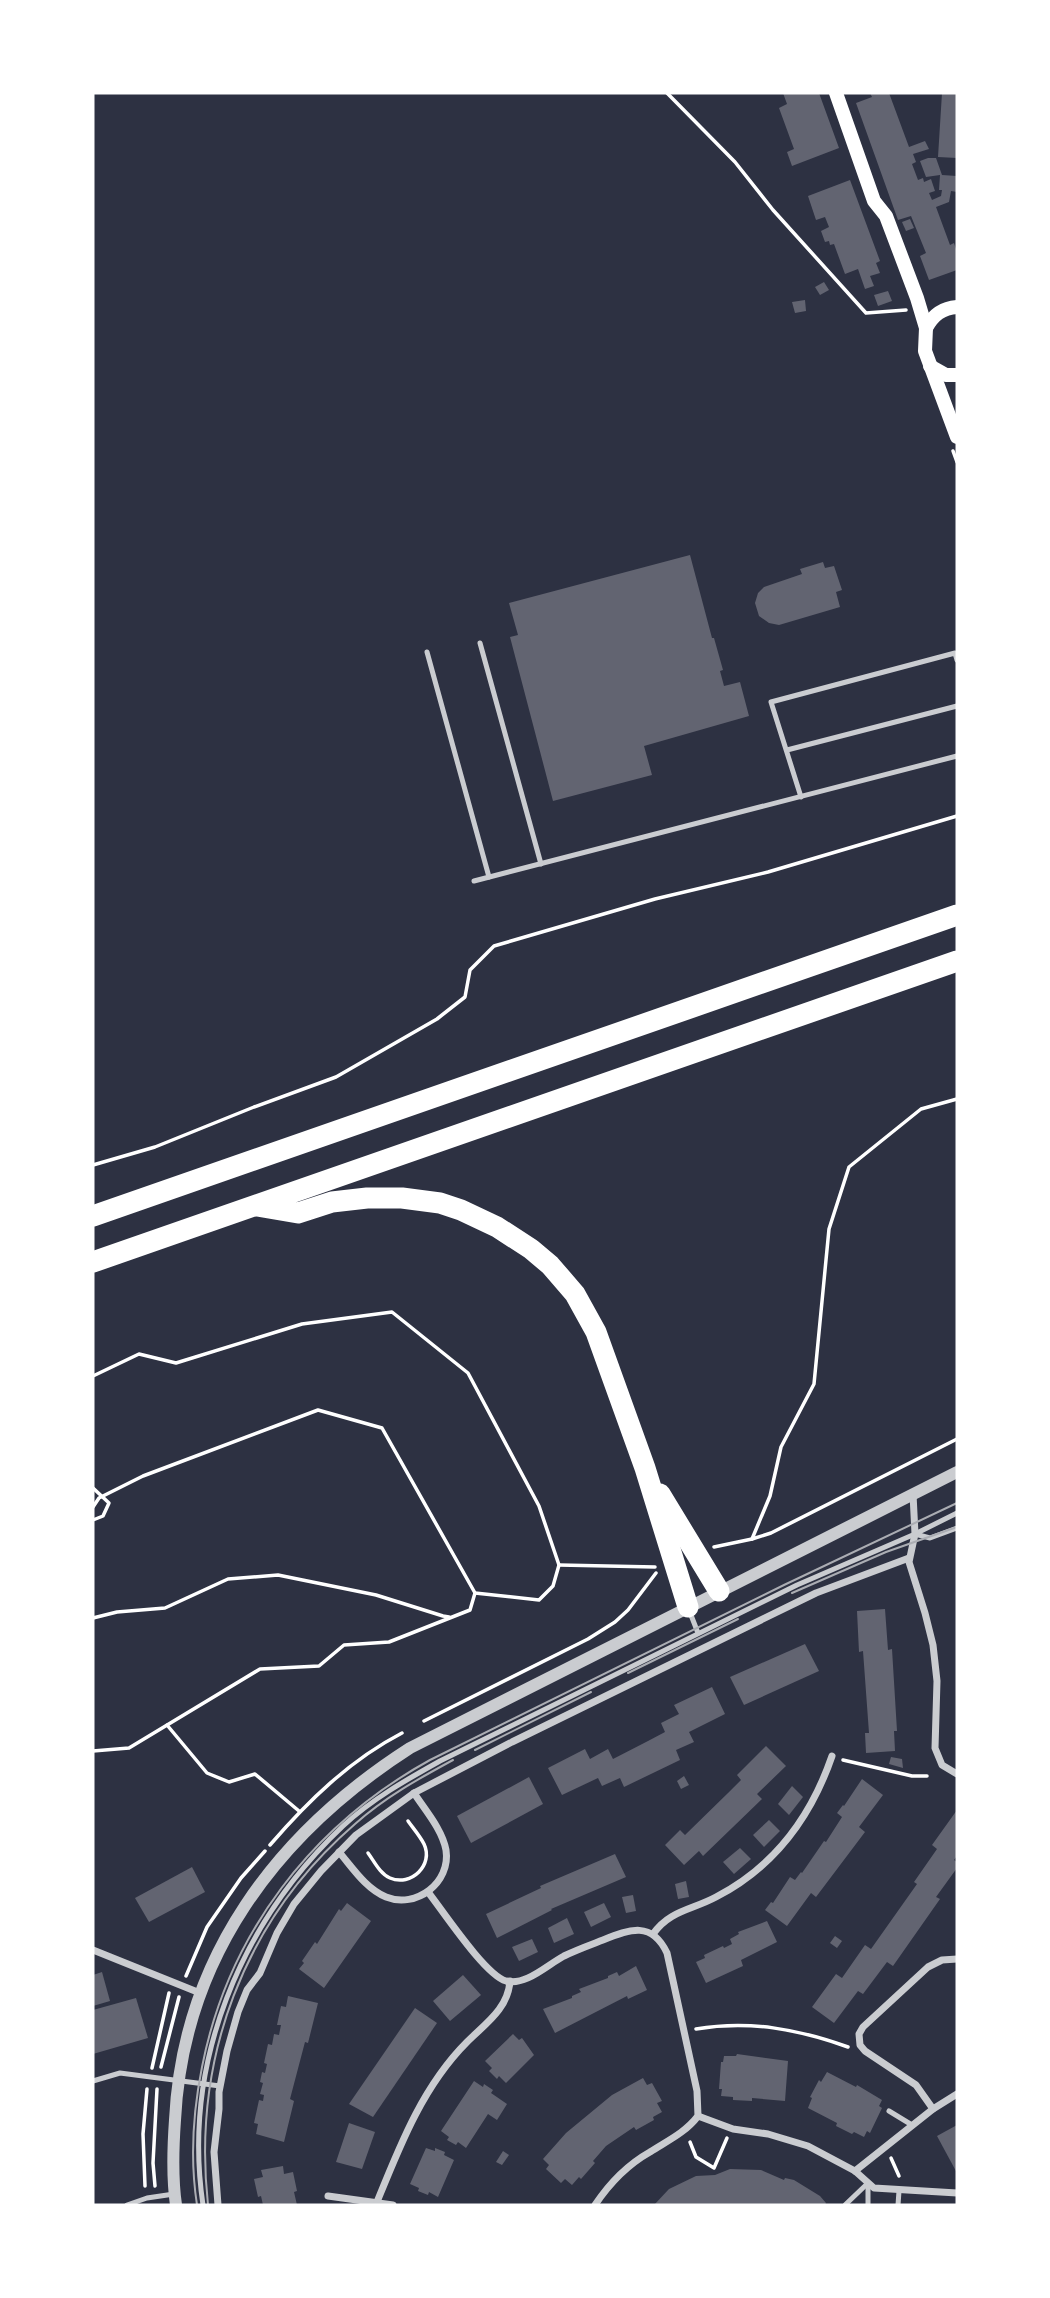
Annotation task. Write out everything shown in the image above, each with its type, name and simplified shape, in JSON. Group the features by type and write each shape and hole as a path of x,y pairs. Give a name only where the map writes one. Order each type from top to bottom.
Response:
{"highway":[{"path":"93,1216 957,915"},
{"path":"93,1262 957,961"},
{"path":"255,1206 298,1213 332,1202 367,1198 421,1200 461,1210 517,1239 550,1265 575,1294 596,1332 645,1468 688,1606"},
{"path":"645,1468 719,1591"}],"main road":[{"path":"836,93 874,201 886,216 926,328 925,351 957,437"},
{"path":"926,328 939,312 957,307"},
{"path":"930,366 946,375 957,375"}],"street":[{"path":"175,2200 174,2137 178,2081 183,2049 200,1993 217,1952 264,1877 325,1811 370,1773 428,1738 957,1472"},
{"path":"913,1493 915,1534 909,1567 933,1645 937,1681 937,1755 942,1765 957,1774"},
{"path":"218,2205 214,2152 220,2086 234,2025 247,1990 260,1973 277,1933 294,1904 339,1852 377,1819 414,1793 816,1593 909,1558"},
{"path":"653,1934 663,1922 679,1912 705,1902 740,1883 777,1853 804,1816 821,1786 832,1756"},
{"path":"339,1852 366,1884 383,1896 407,1900 428,1892 443,1874 446,1850 435,1826 414,1793"},
{"path":"428,1892 486,1966 499,1978 510,1981 526,1978 565,1956 619,1934 636,1930 653,1934 663,1945 697,2091 698,2116 683,2132 625,2170 595,2205"},
{"path":"93,1951 200,1993"},
{"path":"933,2109 916,2085 869,2055 859,2042 859,2034 863,2027 928,1967 942,1960 957,1959"},
{"path":"377,2202 416,2113 454,2058 501,2008 508,1997 510,1981"},
{"path":"855,2171 933,2109 957,2094"},
{"path":"698,2116 733,2129 788,2139 827,2155 855,2171 874,2188 957,2193"},
{"path":"328,2196 393,2205"}],"lane":[{"path":"480,643 541,863"},
{"path":"427,652 489,877"},
{"path":"801,797 771,702 955,653 957,660"},
{"path":"787,750 957,706"},
{"path":"474,881 957,757"},
{"path":"203,2205 199,2135 204,2084 222,2008 265,1918 302,1868 343,1827 385,1793 440,1760 797,1585 957,1513"},
{"path":"915,1534 930,1538 957,1528"},
{"path":"688,1606 698,1633"},
{"path":"93,2081 120,2073 220,2086"},
{"path":"889,2111 912,2125"},
{"path":"845,2205 868,2183"},
{"path":"868,2183 868,2205"},
{"path":"898,2191 898,2205"},
{"path":"127,2205 147,2198 175,2200"}],"path":[{"path":"667,93 735,162 773,210 866,313 905,311"},
{"path":"93,1166 155,1147 336,1077 438,1019 465,997 470,970 494,946 655,899 768,872 957,816"},
{"path":"752,1539 770,1496 781,1447 814,1384 829,1229 849,1167 921,1109 957,1099"},
{"path":"93,1376 139,1354 176,1363 302,1324 392,1312 468,1373 539,1506 559,1565 553,1587 539,1600 475,1592"},
{"path":"93,1507 103,1496 142,1476 318,1410 382,1428 475,1592 470,1610 389,1642 344,1646 319,1666 260,1669 129,1748 93,1751"},
{"path":"703,1549 771,1533 957,1439"},
{"path":"93,1488 108,1503 103,1516 93,1520"},
{"path":"559,1565 664,1567"},
{"path":"93,1618 117,1612 165,1608 228,1579 278,1575 376,1595 453,1617"},
{"path":"167,1725 207,1773 229,1782 255,1774 299,1811"},
{"path":"832,1756 912,1776 927,1776"},
{"path":"368,1853 392,1879 414,1877 424,1865 426,1851 424,1843 408,1821"},
{"path":"147,2198 143,2169 145,2101 169,1992"},
{"path":"696,2029 730,2025 783,2028 823,2038 869,2055"},
{"path":"690,2142 696,2157 714,2168"},
{"path":"886,2146 899,2176 898,2191"},
{"path":"715,2175 714,2168 723,2151"}],"building":[{"path":"783,93 819,93 839,148 792,166 787,152 794,149 779,108 787,104"},
{"path":"870,93 889,93 909,147 925,141 929,149 913,154 916,162 912,164 918,180 923,178 924,182 931,179 935,191 929,193 932,200 941,196 940,175 926,177 920,161 936,158 942,175 957,176 957,192 951,191 949,202 936,207 950,245 954,243 957,252 957,270 929,280 920,256 926,253 911,216 898,220 856,103 872,97"},
{"path":"942,93 957,93 957,158 938,157"},
{"path":"850,180 880,261 876,263 880,273 870,276 874,286 865,289 858,269 845,274 834,244 825,242 821,231 829,227 825,217 816,220 808,196"},
{"path":"910,219 914,228 906,231 902,222"},
{"path":"824,282 829,290 820,295 815,287"},
{"path":"888,291 892,301 878,306 874,295"},
{"path":"805,300 806,311 795,313 792,302"},
{"path":"690,555 723,670 720,671 724,686 740,682 749,716 644,746 652,775 553,801 510,637 518,635 509,603"},
{"path":"823,562 825,568 834,566 842,590 836,592 840,607 779,625 769,623 759,616 755,603 758,593 764,587 802,574 800,569"},
{"path":"885,1609 888,1650 892,1649 897,1731 894,1731 895,1751 866,1753 865,1733 869,1733 857,1611"},
{"path":"805,1644 819,1671 744,1705 730,1677"},
{"path":"712,1687 725,1714 689,1732 694,1742 676,1750 680,1760 624,1787 620,1778 602,1786 598,1778 562,1795 548,1768 585,1749 590,1759 608,1749 613,1759 665,1732 661,1723 679,1714 674,1705"},
{"path":"766,1746 786,1766 757,1794 762,1799 703,1856 699,1851 684,1865 665,1845 680,1830 685,1835 728,1793 741,1780 737,1775"},
{"path":"891,1757 902,1759 903,1768 889,1764"},
{"path":"684,1776 689,1785 681,1789 677,1781"},
{"path":"529,1777 543,1804 471,1843 457,1816"},
{"path":"862,1779 883,1795 859,1827 865,1832 816,1897 811,1893 787,1926 765,1910 773,1903 790,1877 795,1880 824,1841 826,1842 842,1817 837,1813"},
{"path":"792,1786 803,1797 789,1815 778,1804"},
{"path":"957,1810 957,1856 954,1860 957,1862 957,1868 936,1897 940,1899 893,1966 887,1962 863,1994 858,1991 834,2023 812,2007 836,1974 842,1978 865,1945 871,1949 917,1884 914,1882 937,1849 932,1845"},
{"path":"769,1820 780,1831 764,1847 753,1835"},
{"path":"740,1848 751,1859 734,1874 723,1862"},
{"path":"615,1854 626,1877 551,1909 497,1938 486,1914 541,1888 540,1886"},
{"path":"192,1867 205,1892 149,1922 135,1898"},
{"path":"686,1881 689,1897 678,1899 675,1884"},
{"path":"633,1895 636,1911 626,1913 622,1897"},
{"path":"347,1903 371,1921 324,1988 299,1969 339,1909 341,1911"},
{"path":"604,1903 611,1917 591,1927 584,1912"},
{"path":"567,1918 574,1934 554,1943 548,1928"},
{"path":"767,1921 777,1942 741,1960 743,1966 706,1983 696,1962 705,1958 704,1955 732,1944 730,1939 739,1934 738,1932"},
{"path":"835,1936 842,1941 837,1948 830,1943"},
{"path":"532,1939 538,1952 519,1961 512,1947"},
{"path":"636,1966 647,1990 628,1999 627,1996 555,2033 543,2009 572,1998 581,1992 579,1989 617,1972 619,1976"},
{"path":"102,1972 110,2001 93,2006 93,1975"},
{"path":"463,1975 481,1995 450,2021 433,2001"},
{"path":"288,1996 318,2003 290,2099 294,2101 284,2142 256,2134 258,2124 254,2123 259,2100 263,2101 264,2095 260,2094 263,2083 260,2082 267,2064 264,2063 268,2044 272,2045 274,2034 279,2035 281,2025 277,2025 281,2006 286,2007"},
{"path":"136,1998 148,2038 93,2054 93,2010"},
{"path":"415,2008 437,2023 373,2117 349,2104"},
{"path":"513,2034 519,2040 522,2038 534,2055 506,2083 489,2071 492,2068 485,2061"},
{"path":"737,2054 788,2061 785,2101 752,2098 752,2101 733,2100 733,2097 721,2096 721,2062 724,2056"},
{"path":"827,2072 882,2100 879,2106 882,2108 870,2133 867,2131 864,2137 836,2126 837,2123 808,2108 812,2098 810,2097 819,2080 821,2082"},
{"path":"643,2078 647,2085 652,2083 662,2101 657,2103 662,2112 653,2117 654,2120 636,2130 634,2127 606,2146 581,2179 579,2177 572,2185 565,2179 561,2183 546,2169 549,2165 543,2159 566,2133 612,2095"},
{"path":"474,2081 493,2090 491,2093 507,2104 497,2120 488,2114 466,2148 458,2142 456,2145 447,2140 449,2137 441,2131"},
{"path":"349,2123 375,2132 362,2169 336,2162"},
{"path":"957,2125 957,2173 937,2136"},
{"path":"426,2148 445,2152 444,2155 454,2160 438,2197 429,2192 428,2195 418,2191 419,2188 410,2184"},
{"path":"503,2151 509,2155 502,2165 496,2162"},
{"path":"283,2166 284,2174 293,2172 297,2205 263,2205 261,2196 258,2197 254,2179 263,2177 261,2170"},
{"path":"730,2169 761,2170 784,2180 794,2180 820,2196 826,2203 654,2205 669,2189 696,2176 715,2175"}],"tram line":[{"path":"197,2205 193,2153 195,2119 202,2067 214,2018 232,1972 254,1929 282,1888 313,1851 348,1817 387,1786 430,1760 784,1585 957,1503"},
{"path":"792,1593 886,1552 957,1527"},
{"path":"628,1673 738,1619"},
{"path":"475,1750 591,1692"},
{"path":"208,2205 205,2151 208,2098 218,2046 233,1996 255,1949 283,1904 316,1862 355,1824 390,1797 453,1760"}]}
